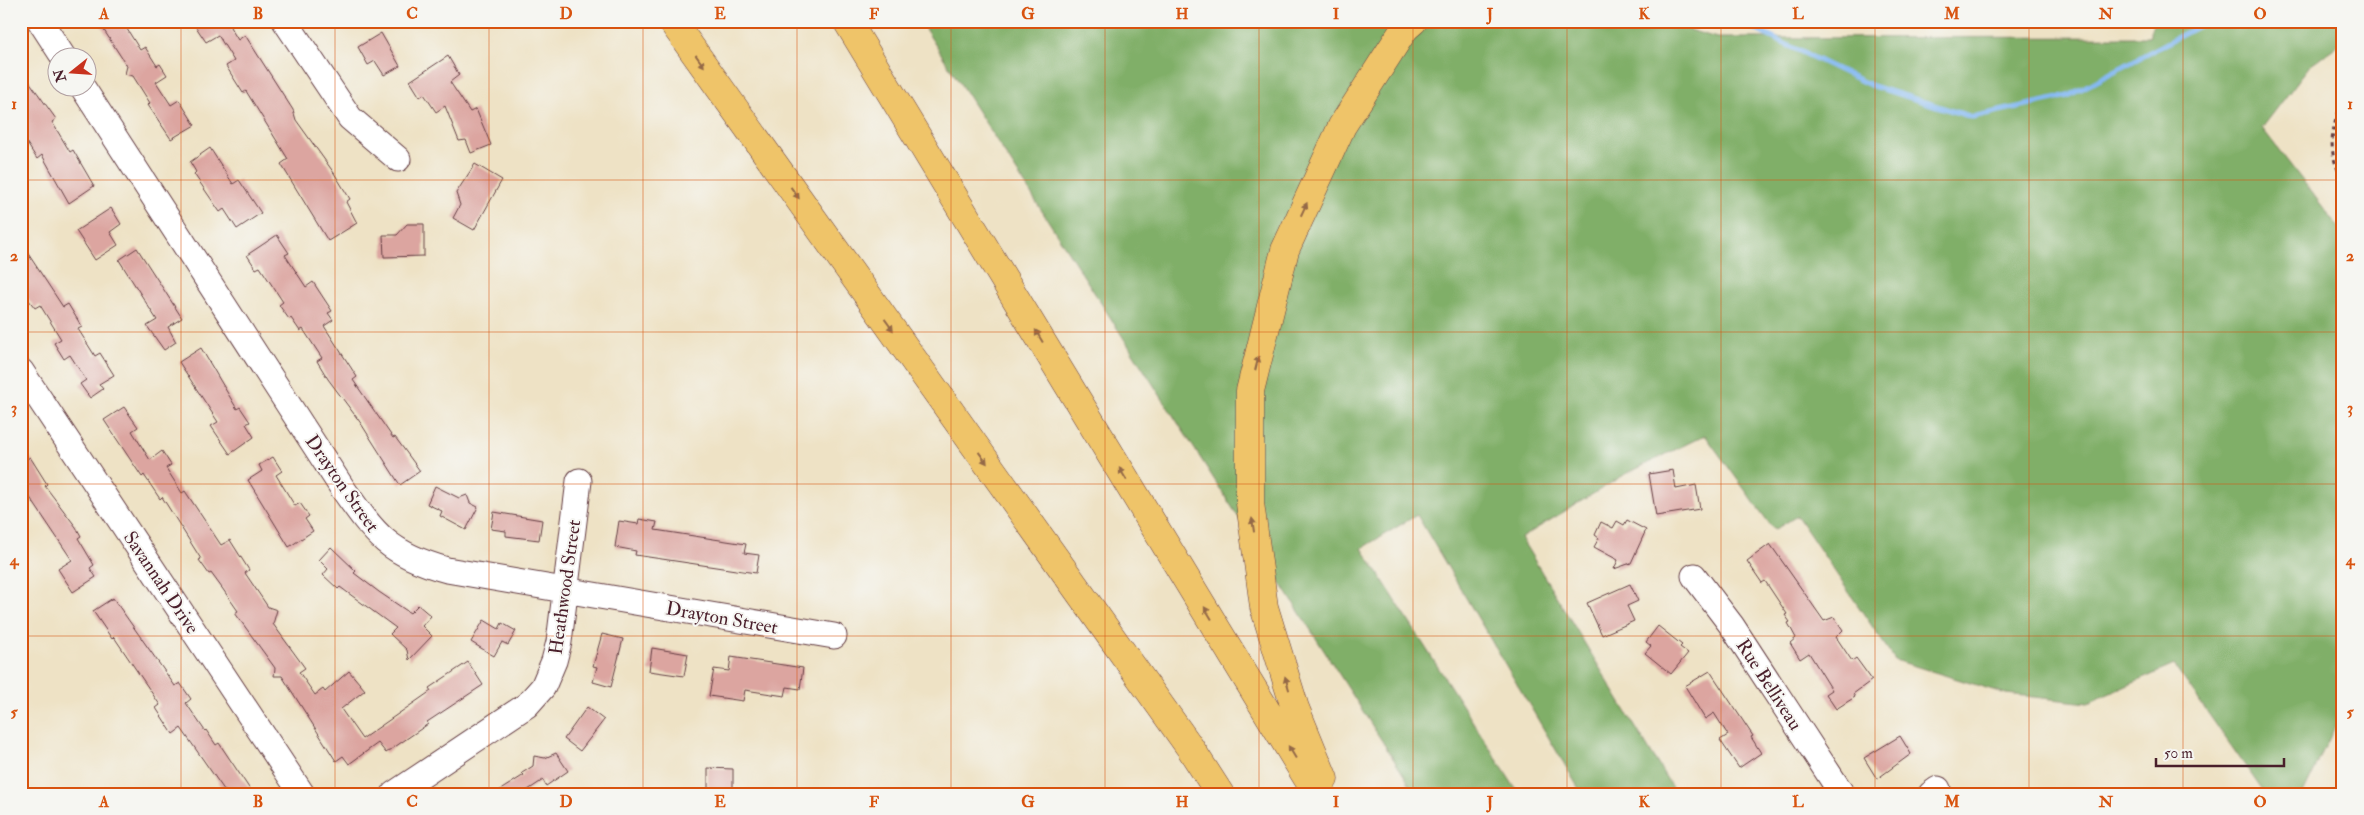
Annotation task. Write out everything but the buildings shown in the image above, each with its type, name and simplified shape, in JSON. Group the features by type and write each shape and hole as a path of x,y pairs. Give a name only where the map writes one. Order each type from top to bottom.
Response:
{"highway":[{"path":"672,21 1183,737 1220,794"},
{"path":"847,21 1318,794"},
{"path":"1330,794 1294,708 1264,607 1250,503 1250,391 1285,250 1342,126 1405,28 1413,21"}],"street":[{"path":"40,21 58,48"},
{"path":"285,21 350,118 398,159"},
{"name":"Drayton Street","path":"89,98 343,489 375,531 394,548 420,562 447,570 834,636"},
{"name":"Savannah Drive","path":"21,371 302,794"},
{"name":"Heathwood Street","path":"394,794 514,714 536,696 554,661 579,481"},
{"name":"Rue Belliveau","path":"1694,576 1732,626 1842,794"}],"path":[{"path":"2343,106 2340,108 2331,130 2332,149 2343,179"}],"green space":[{"path":"920,21 1658,21 1717,38 2149,37 2155,21 2343,21 2343,42 2311,64 2262,128 2343,233 2343,710 2303,794 2265,794 2174,665 2088,703 2006,694 1895,660 1797,516 1774,530 1705,435 1624,475 1521,538 1676,794 1582,794 1417,515 1362,548 1519,794 1416,794"}],"waterway":[{"path":"1715,21 1752,28 1870,85 1972,117 2068,96 2208,21"}]}
